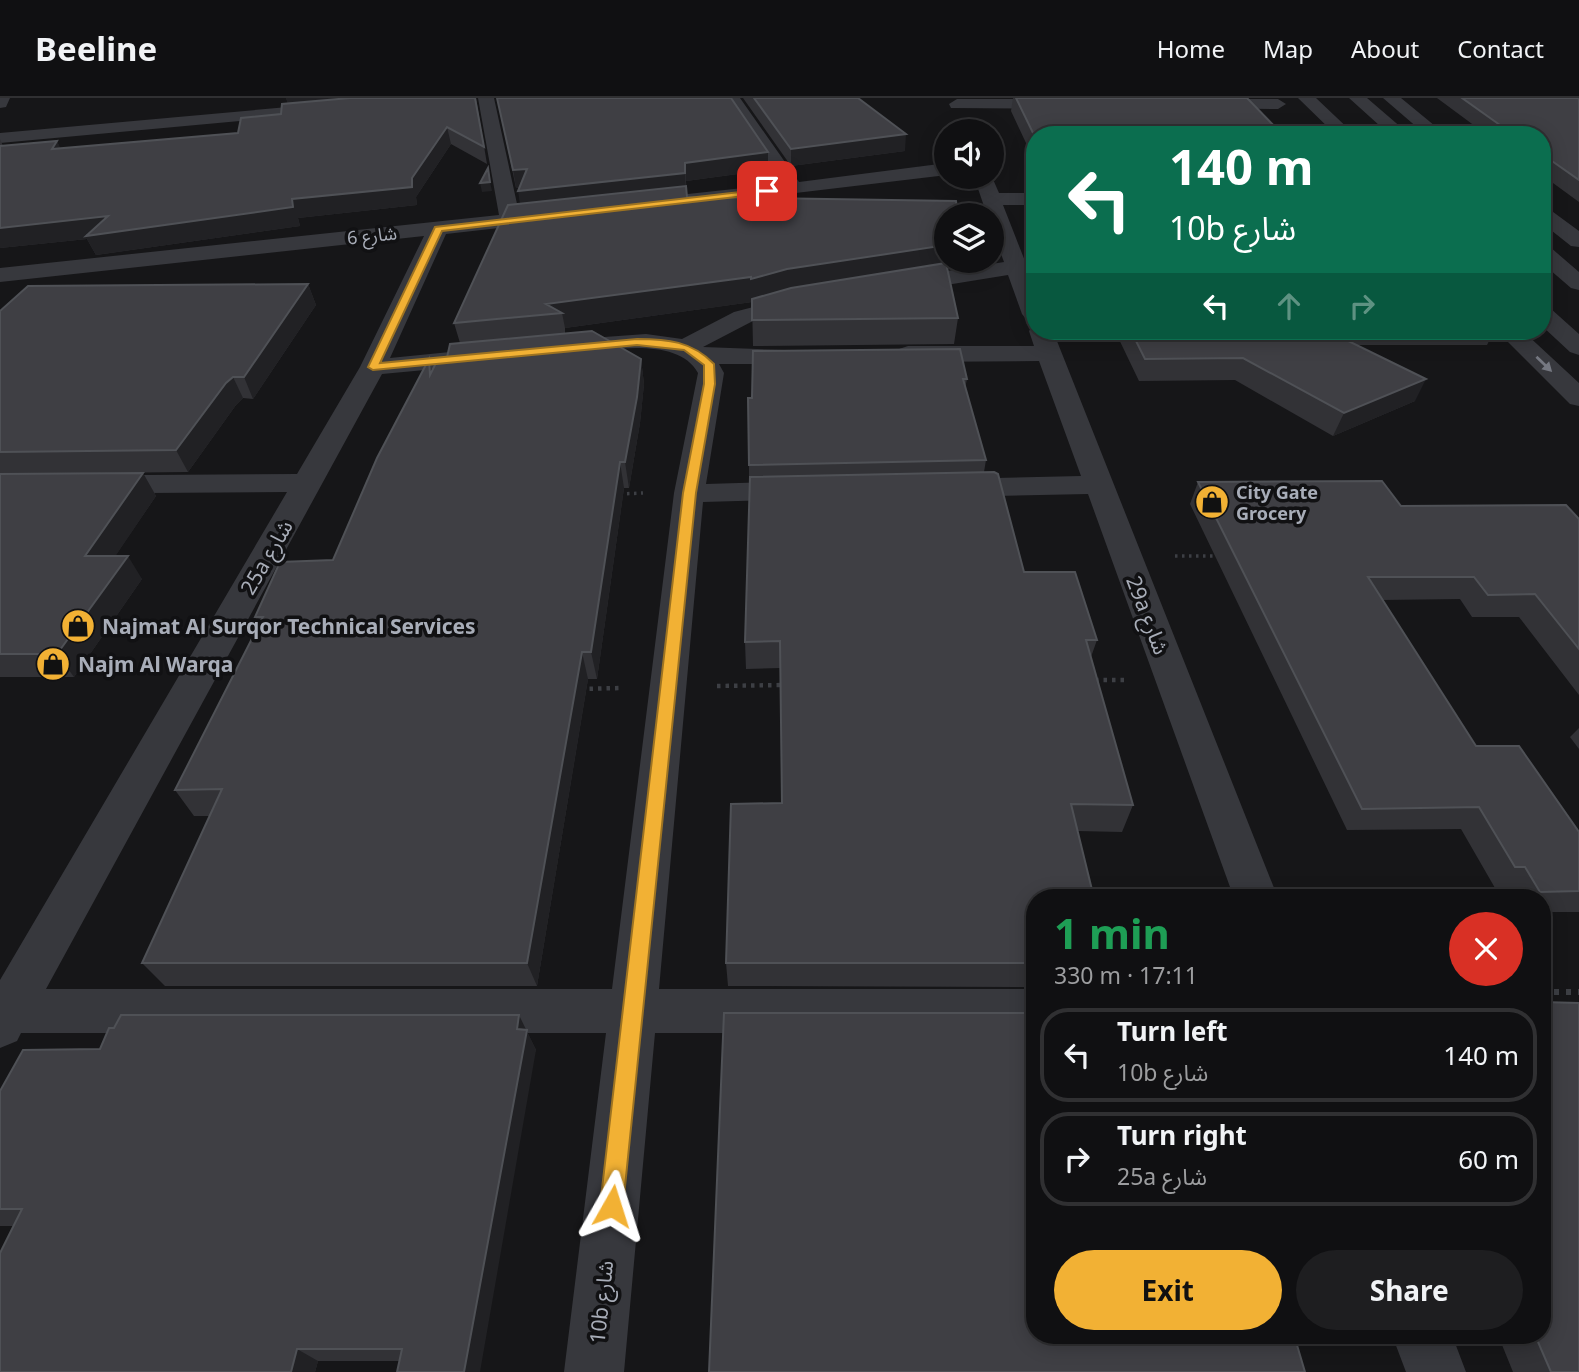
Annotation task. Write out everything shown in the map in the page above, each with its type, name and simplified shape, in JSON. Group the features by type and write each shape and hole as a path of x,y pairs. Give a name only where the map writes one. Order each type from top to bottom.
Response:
{"street":[{"path":"0,103 2,98"},
{"path":"486,98 510,220"},
{"path":"732,98 793,188"},
{"path":"1306,98 1336,126"},
{"path":"1391,98 1426,126"},
{"path":"1357,100 1390,126"},
{"path":"962,119 956,101 1082,104"},
{"path":"1180,104 1275,101 1293,120"},
{"path":"0,138 349,107"},
{"path":"74,131 88,109"},
{"path":"645,205 934,171"},
{"path":"870,180 934,178"},
{"path":"987,189 1026,293"},
{"path":"991,199 1026,199"},
{"name":"شارع 6","path":"0,275 577,213"},
{"path":"1551,220 1579,241"},
{"name":"25a شارع","path":"4,1018 373,367 438,228"},
{"path":"1551,260 1579,283"},
{"path":"881,289 1016,267"},
{"path":"695,352 727,322 753,312 827,297"},
{"path":"1551,321 1579,347"},
{"path":"1518,340 1579,398"},
{"path":"373,367 637,342 664,342 695,352 827,355"},
{"path":"883,355 1045,342"},
{"name":"29a شارع","path":"1045,342 1253,889"},
{"name":"10b شارع","path":"594,1372 689,493 710,384 709,364 695,352"},
{"path":"0,485 309,483"},
{"path":"921,488 1098,485"},
{"path":"689,493 826,490"},
{"path":"4,1018 1026,1011"},
{"path":"1425,1344 1436,1372"}],"path":[{"path":"620,494 689,493"},
{"path":"1125,555 1221,556"},
{"path":"1551,992 1579,992"}],"building":[{"path":"350,98 475,98 484,147 447,127 412,178 412,187 292,199 293,207 86,236 108,216 0,228 0,146 57,141 52,149 238,133 241,118 281,114 282,104"},
{"path":"497,98 731,98 768,152 685,163 685,173 518,191 527,169 513,170"},
{"path":"754,98 858,98 906,134 791,149"},
{"path":"1016,98 1247,98 1274,126 1030,126"},
{"path":"1462,98 1579,98 1579,180 1551,160 1551,126 1501,126"},
{"path":"488,168 490,182 480,183"},
{"path":"686,186 687,197 956,203 934,203 934,247 787,269 751,279 546,304 562,313 454,323 508,205"},
{"path":"934,265 934,273 948,273 958,318 752,320 752,299 791,288"},
{"path":"308,284 244,377 233,377 226,383 176,450 0,452 0,311 28,286"},
{"path":"592,331 641,359 625,462 620,462 591,652 582,652 527,963 142,963 222,789 175,790 263,617 255,617 280,562 333,560 377,458 429,359 430,375 436,363 446,362 450,344"},
{"path":"1136,340 1346,340 1426,379 1344,413 1243,358 1145,359"},
{"path":"960,349 967,379 963,379 986,460 749,465 748,398 752,398 753,351"},
{"path":"994,472 998,474 1024,572 1075,572 1097,640 1086,640 1133,805 1071,804 1092,889 1026,889 1026,963 726,963 731,804 782,803 780,641 745,642 750,477"},
{"path":"143,473 85,556 128,556 57,654 0,654 0,474"},
{"path":"1382,481 1401,506 1566,505 1579,519 1579,649 1535,594 1488,595 1474,577 1368,577 1476,746 1519,746 1579,832 1579,891 1538,889 1525,867 1515,867 1479,807 1362,809 1198,482"},
{"path":"1551,1002 1579,1003 1579,1372 1551,1372 1539,1344 1551,1344"},
{"path":"724,1013 1026,1013 1026,1344 1297,1344 1305,1372 709,1372"},
{"path":"121,1015 519,1015 517,1029 527,1030 464,1372 397,1372 402,1349 297,1349 291,1372 0,1372 0,1253 22,1209 0,1209 0,1091 23,1050 100,1049 109,1028 114,1028"}],"place":[{"name":"City Gate Grocery","path":"1212,502"},
{"name":"Najmat Al Surqor Technical Services","path":"78,626"},
{"name":"Najm Al Warqa","path":"53,664"}],"route":[{"path":"612,1206 689,493 710,384 709,364 687,347 664,342 637,342 373,367 438,228 767,191"}]}
